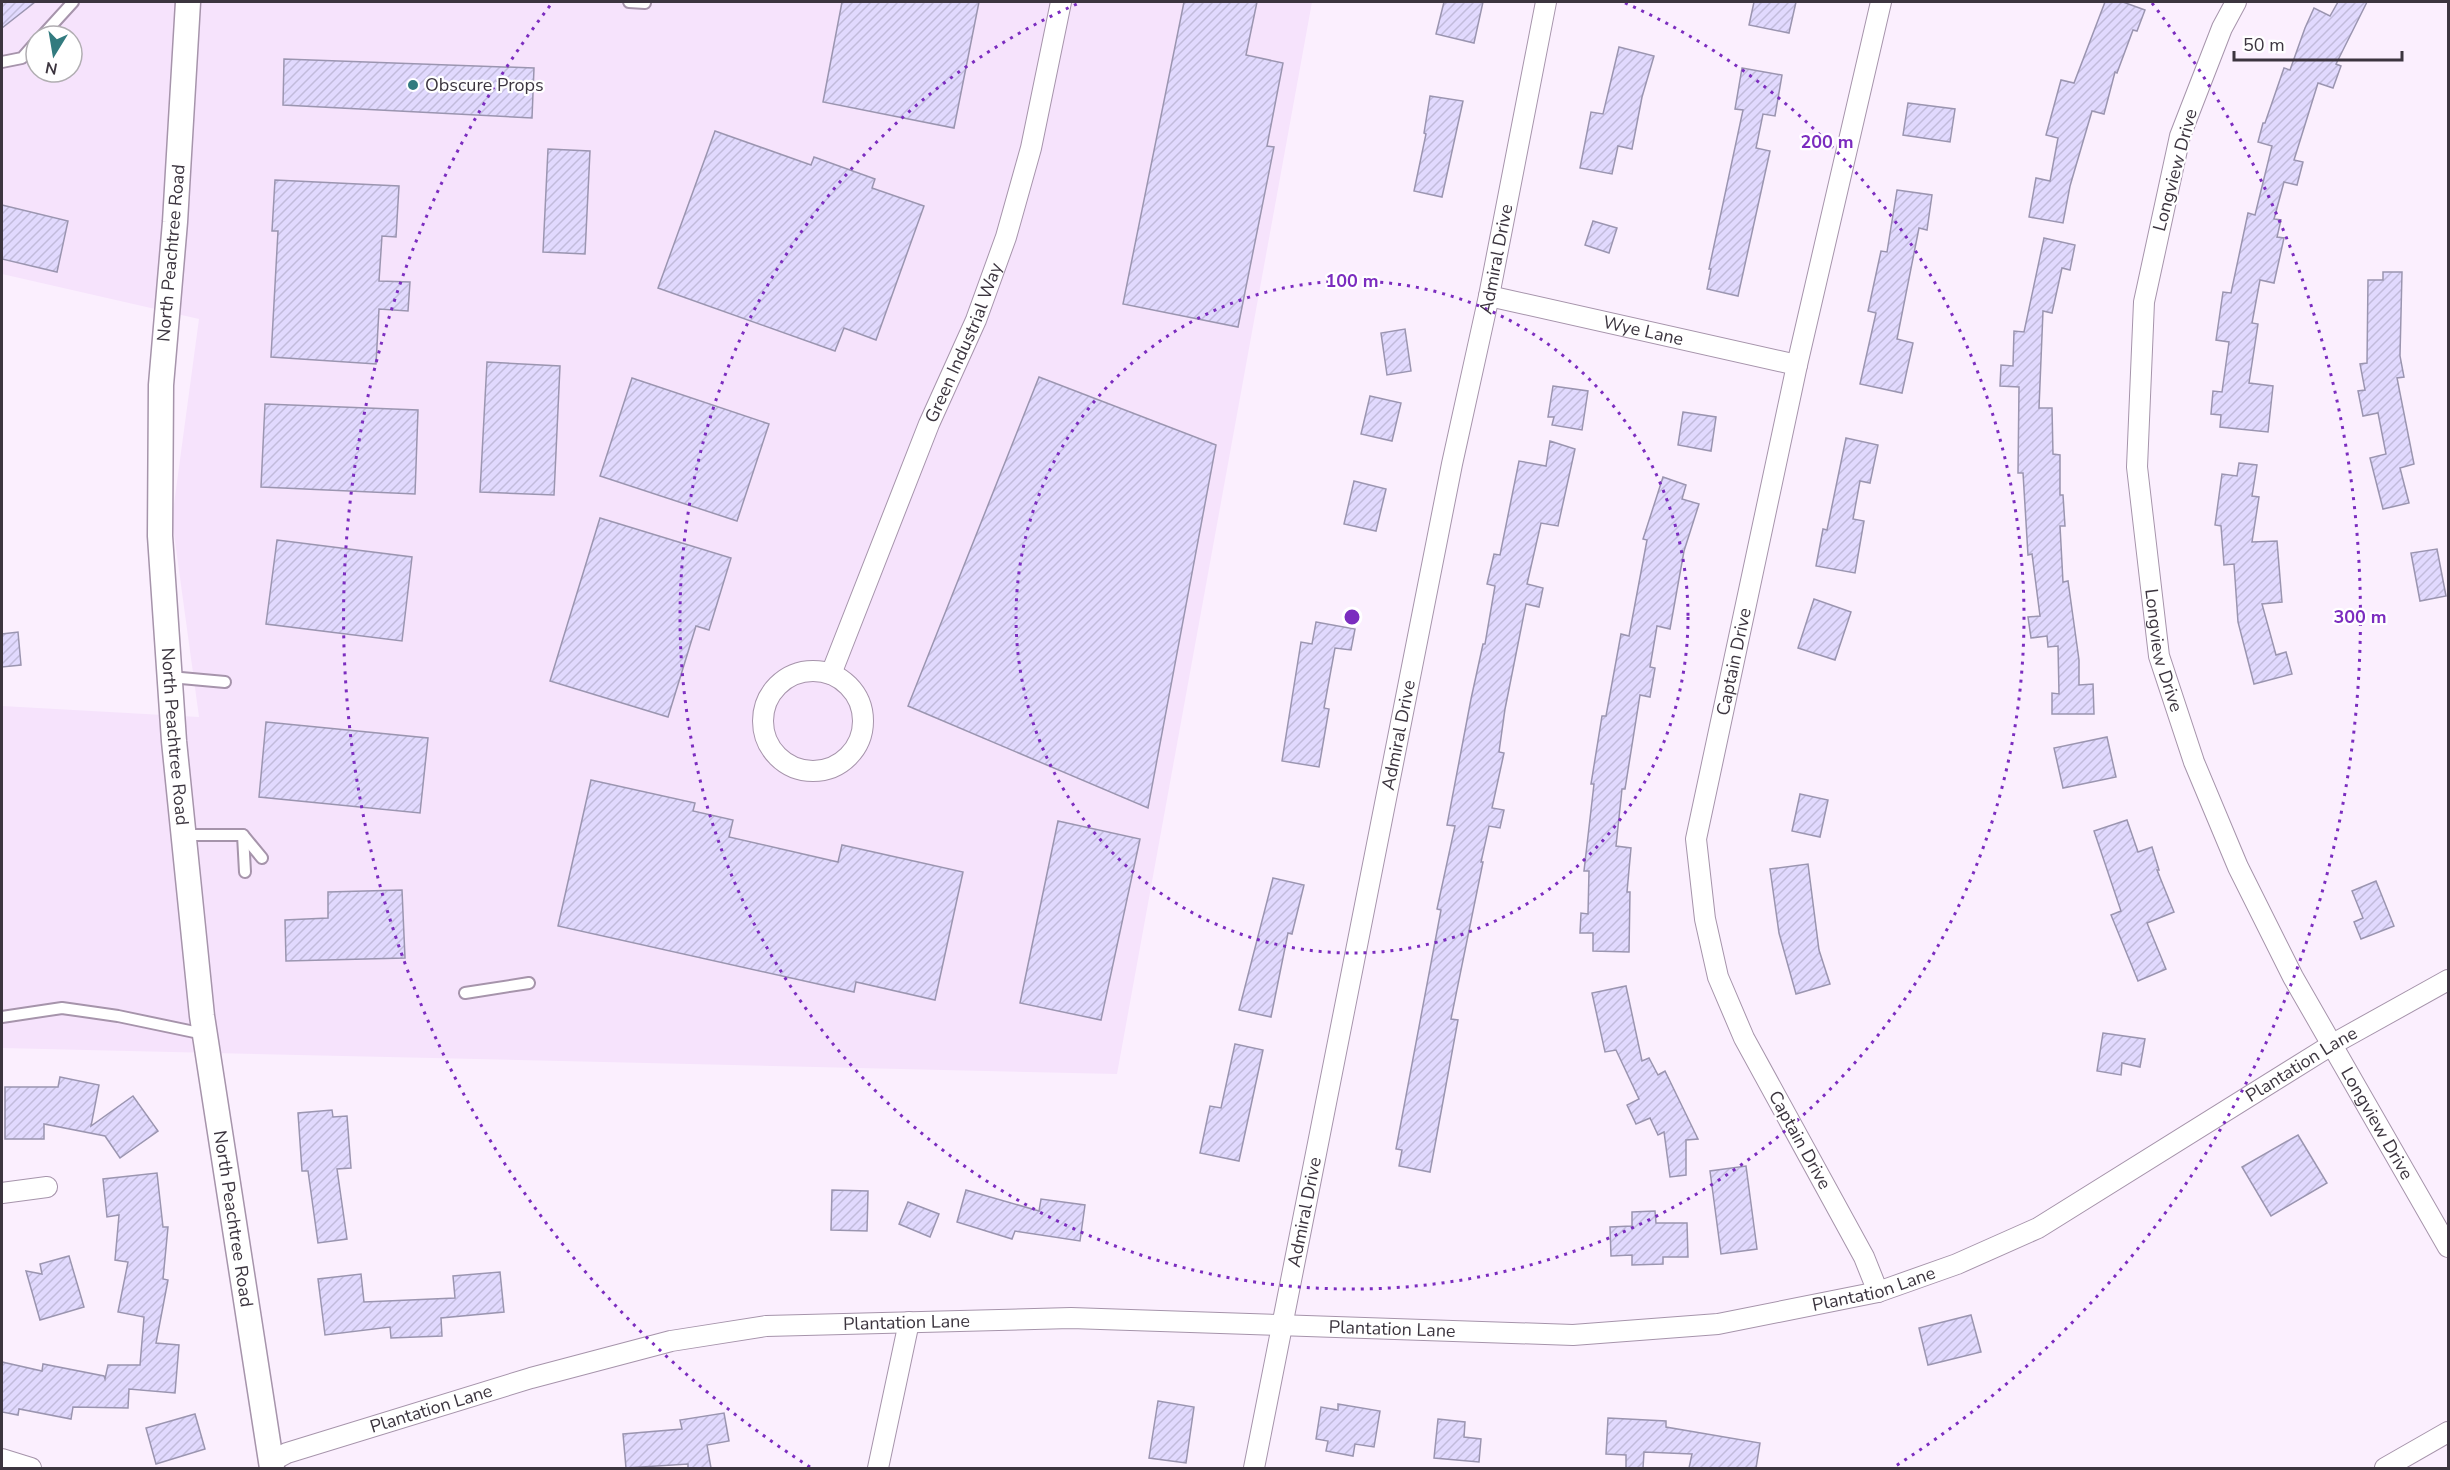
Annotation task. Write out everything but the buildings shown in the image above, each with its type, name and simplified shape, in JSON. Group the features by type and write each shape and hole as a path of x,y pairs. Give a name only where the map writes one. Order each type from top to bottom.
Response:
{"street":[{"name":"North Peachtree Road","path":"188,2 161,385 160,536 183,835 204,1034 271,1465"},
{"name":"Green Industrial Way","path":"831,674 929,424 976,320 1006,237 1031,148 1061,2"},
{"name":"Admiral Drive","path":"1254,1468 1546,2"},
{"name":"Captain Drive","path":"1878,1292 1864,1257 1744,1038 1719,977 1705,919 1696,838 1797,365 1881,2"},
{"name":"Longview Drive","path":"2236,2 2222,28 2180,136 2144,302 2137,467 2159,656 2194,762 2243,877 2293,977 2448,1248"},
{"name":"Wye Lane","path":"1489,296 1797,365"},
{"path":"815,671 831,674 845,682 856,694 862,710 863,726 859,742 849,756 835,766 819,771 802,770 786,764 774,752 765,737 762,721 765,705 773,690 785,679 799,672 815,671"},
{"name":"Plantation Lane","path":"271,1465 287,1453 531,1378 671,1341 766,1326 1071,1318 1573,1335 1718,1324 1878,1292 1957,1264 2038,1228 2333,1044 2448,980"},
{"path":"2,1193 47,1187"},
{"path":"878,1468 909,1322"},
{"path":"2385,1468 2448,1432"},
{"path":"2,1459 30,1468"}],"lane":[{"path":"53,24 73,2"},
{"path":"629,2 645,3"},
{"path":"2,62 24,56"},
{"path":"170,677 225,682"},
{"path":"183,835 243,835"},
{"path":"243,835 262,858"},
{"path":"243,835 245,872"},
{"path":"465,993 529,983"},
{"path":"2,1017 62,1008 118,1016 204,1034"}],"shaded area":[{"path":"2,2 1312,2 1117,1074 2,1048 2,706 199,717 172,519 199,319 2,274"}],"place":[{"name":"Obscure Props","path":"413,85"}]}
